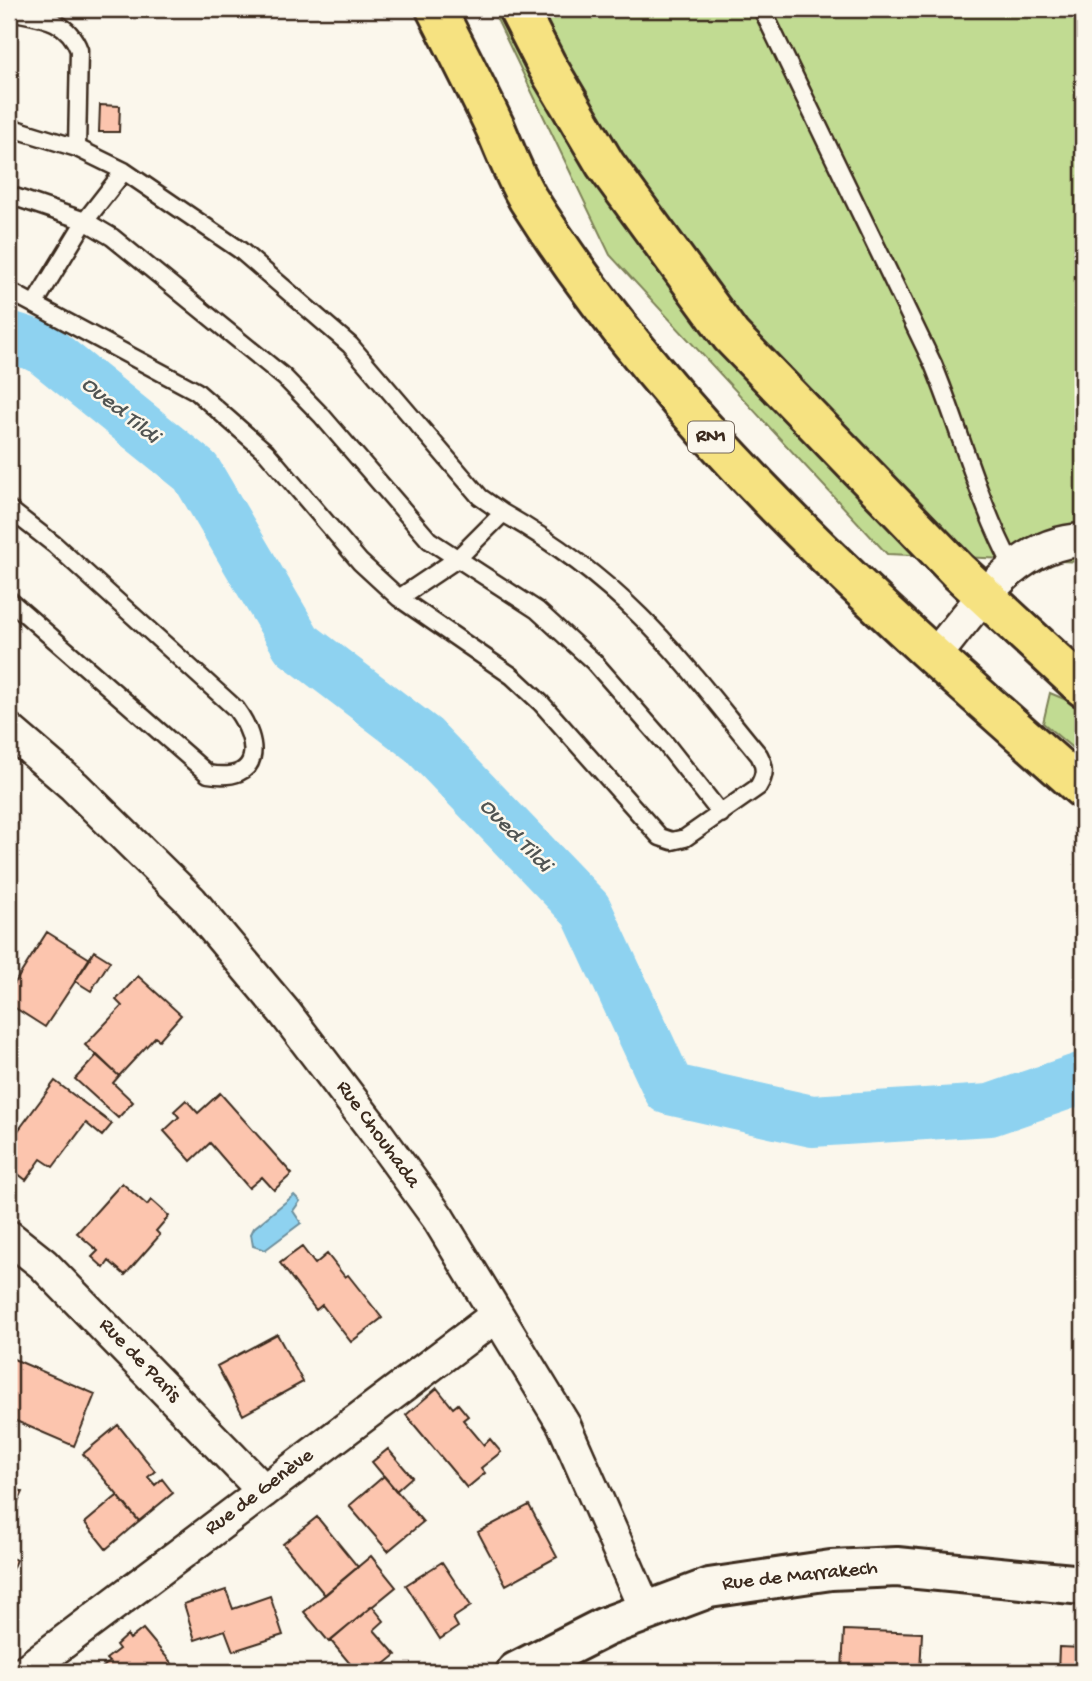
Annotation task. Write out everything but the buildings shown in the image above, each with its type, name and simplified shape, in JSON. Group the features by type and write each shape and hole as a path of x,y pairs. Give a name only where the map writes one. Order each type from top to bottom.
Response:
{"highway":[{"name":"RN1","path":"436,9 527,196 610,319 675,398 766,496 934,657 1083,789"},
{"path":"518,9 547,66 606,164 731,336 848,460 985,596 1083,687"}],"street":[{"path":"934,657 985,596 1013,568 1059,541 1083,540"},
{"name":"Rue Chouhada","path":"9,730 74,786 191,901 277,1002 438,1218 564,1425 646,1611"},
{"name":"Rue de Paris","path":"9,1237 43,1264 264,1491"},
{"name":"Rue de Genève","path":"24,1672 497,1315"},
{"name":"Rue de Marrakech","path":"516,1672 594,1632 709,1588 831,1570 897,1567 1083,1585"}],"lane":[{"path":"762,9 933,364 957,422 992,529 1013,568"},
{"path":"9,10 58,21 74,36 79,50 77,148"},
{"path":"9,127 77,148 124,171 240,250 350,345 480,497 574,559 638,614 759,755 764,765 764,776 758,787 685,838 672,841 660,837 549,712 512,676 399,597 359,562 266,452 225,414 197,391 9,291"},
{"path":"34,303 85,221 124,171"},
{"path":"9,195 85,221 151,265 284,377 322,416 429,540 537,610 594,662 666,743 721,814"},
{"path":"9,509 55,545 236,709 250,729 254,744 251,761 243,771 228,777 208,774 9,600"},
{"path":"399,597 457,559 503,513"}],"green space":[{"path":"492,9 1083,9 1083,562 887,554 610,255"},
{"path":"1050,693 1083,707 1083,757 1043,723"}],"water":[{"path":"294,1195 300,1201 293,1211 301,1223 265,1250 253,1246 251,1234 254,1228"}],"waterway":[{"name":"Oued Tildi","path":"9,337 41,347 196,472 297,644 423,740 586,910 669,1089 812,1121 990,1110 1083,1078"}]}
